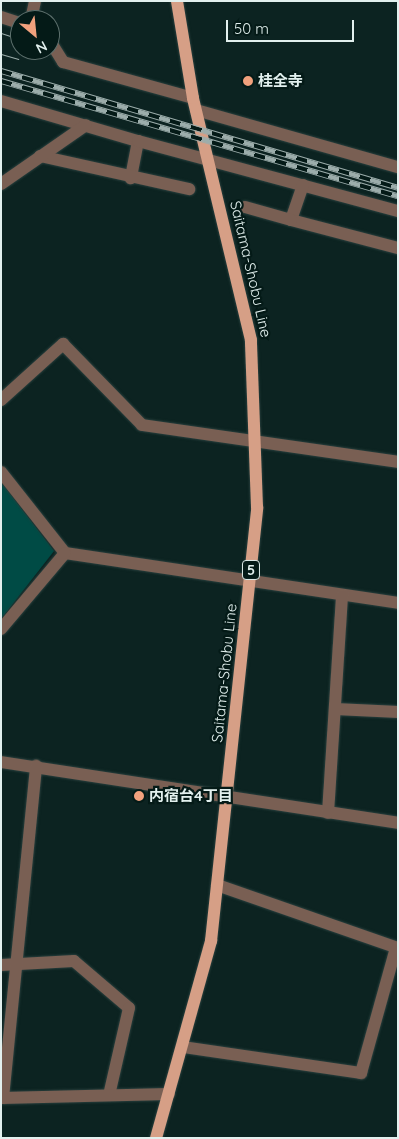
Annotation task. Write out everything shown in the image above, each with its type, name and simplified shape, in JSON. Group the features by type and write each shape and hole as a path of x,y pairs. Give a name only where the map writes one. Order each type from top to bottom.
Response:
{"main road":[{"name":"Saitama-Shobu Line","path":"156,1138 203,982 217,884 250,580 258,441 252,340 194,104 177,1"}],"street":[{"path":"60,57 63,62 398,167"},
{"path":"1,101 138,141 208,158 398,212"},
{"path":"1,184 86,125"},
{"path":"131,178 138,141"},
{"path":"40,156 131,178 189,189"},
{"path":"291,220 303,185"},
{"path":"245,207 398,248"},
{"path":"1,400 63,344 142,425 398,462"},
{"path":"1,472 65,553 398,603"},
{"path":"1,629 65,553"},
{"path":"328,813 342,595"},
{"path":"336,709 398,712"},
{"path":"1,762 398,823"},
{"path":"36,766 7,965 2,1098 169,1094"},
{"path":"183,1047 361,1073 397,948 217,884"},
{"path":"7,965 74,961 129,1008 109,1095"}],"green space":[{"path":"1,482 54,551 1,619"}],"tram line":[{"path":"1,33 10,36"},
{"path":"1,54 10,57"}],"railway":[{"path":"1,71 398,188"},
{"path":"1,81 398,196"}],"place":[{"name":"桂全寺","path":"248,81"},
{"name":"内宿台4丁目","path":"139,796"}]}
